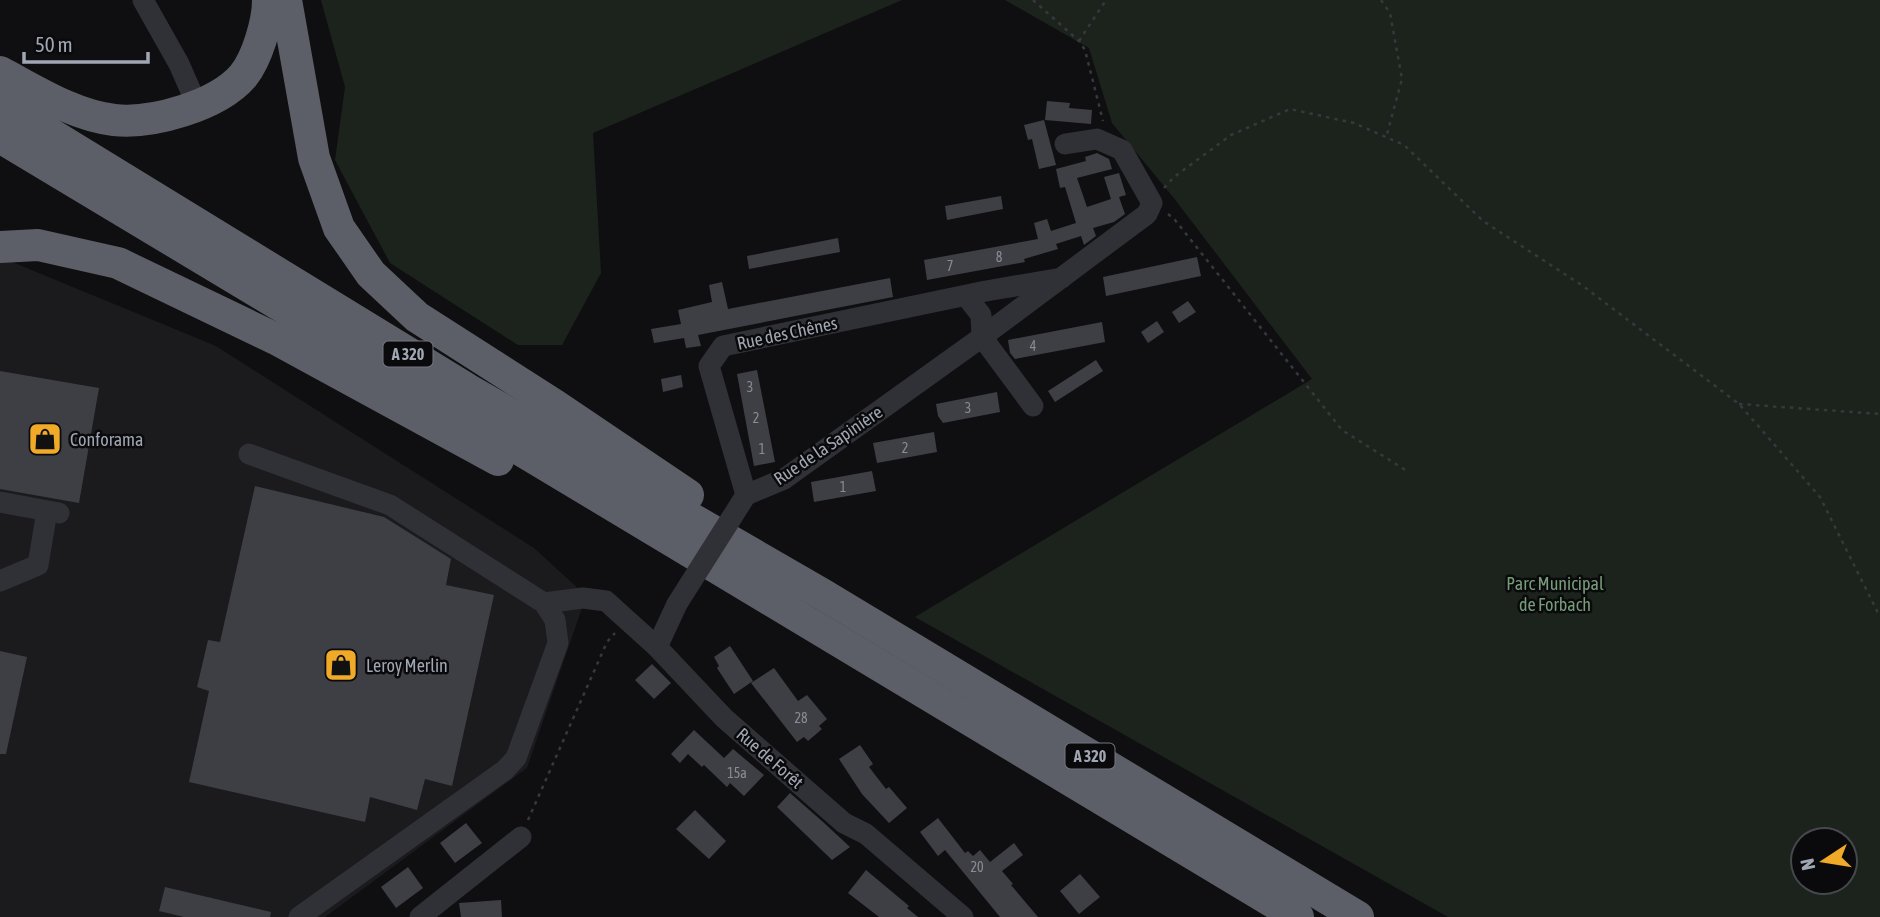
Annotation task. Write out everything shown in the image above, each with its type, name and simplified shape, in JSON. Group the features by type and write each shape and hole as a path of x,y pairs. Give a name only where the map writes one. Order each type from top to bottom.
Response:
{"highway":[{"path":"0,72 71,109 115,120 172,116 214,98 243,75 258,47 268,0"},
{"path":"286,0 314,158 339,228 371,274 417,317 556,406 746,534 822,594"},
{"name":"A 320","path":"0,103 467,389 822,594 1358,917"},
{"name":"A 320","path":"0,137 1298,917"},
{"path":"0,247 38,245 118,263 276,339 593,513 684,549"}],"street":[{"path":"143,0 179,64 197,105"},
{"path":"1065,145 1097,139 1122,150 1152,203"},
{"name":"Rue de la Sapinière","path":"746,495 784,479 982,337 1147,214 1152,203"},
{"name":"Rue des Chênes","path":"746,495 709,366 723,346 1062,278"},
{"path":"967,296 981,315 982,337 1033,406"},
{"path":"250,454 390,505 544,603 555,620 558,643 516,758 505,770 299,917"},
{"path":"657,647 677,604 746,495"},
{"path":"0,502 53,512 38,565 0,581"},
{"name":"Rue de Forêt","path":"544,603 583,598 606,601 657,647 724,718 844,823 866,834 963,917"},
{"path":"420,917 521,837"}],"path":[{"path":"1032,0 1079,41 1085,50 1105,127 1122,150"},
{"path":"1079,41 1106,0"},
{"path":"1381,0 1390,13 1402,79 1386,138"},
{"path":"1407,471 1342,430 1183,229 1152,203 1174,177 1231,135 1290,108 1354,123 1404,145 1483,221 1583,286 1739,404 1820,497 1880,617"},
{"path":"1739,404 1880,414"},
{"path":"521,837 607,642 625,619"}],"shaded area":[{"path":"0,257 216,346 534,548 580,590 583,605 527,768 325,917 0,917"}],"green space":[{"path":"321,0 902,0 593,133 601,273 562,345 518,345 390,263 335,160 345,87"},
{"name":"Parc Municipal de Forbach","path":"1005,0 1880,0 1880,917 1448,917 915,617 1312,379 1173,197 1112,123 1089,48"}],"building":[{"path":"1047,101 1070,103 1069,108 1092,110 1091,124 1045,120"},
{"path":"1044,120 1056,165 1039,169 1032,139 1028,140 1024,125"},
{"path":"1097,153 1109,159 1112,169 1077,178 1087,207 1111,199 1104,177 1119,173 1126,195 1119,197 1125,214 1114,222 1093,228 1096,236 1084,245 1081,236 1056,244 1058,249 1024,259 1025,262 927,280 924,260 1038,239 1034,223 1047,219 1051,231 1076,223 1065,187 1060,188 1056,169 1086,161 1085,157"},
{"path":"1001,196 1003,209 947,220 945,206"},
{"path":"838,238 840,252 749,269 747,256"},
{"path":"1197,257 1201,276 1106,296 1103,277"},
{"path":"890,278 893,297 698,335 701,346 686,348 684,338 654,343 651,329 681,324 678,310 712,302 709,285 722,282 728,309"},
{"path":"1188,301 1196,312 1179,323 1172,312"},
{"path":"1157,321 1164,332 1148,343 1141,332"},
{"path":"1102,322 1105,342 1015,359 1010,353 1008,340"},
{"path":"1096,360 1103,371 1055,402 1048,391"},
{"path":"757,370 775,462 754,466 737,374"},
{"name":"Conforama","path":"0,371 99,388 79,503 0,489"},
{"path":"681,375 683,387 663,392 661,379"},
{"path":"997,392 1000,412 943,423 938,416 936,404"},
{"path":"934,432 937,452 877,463 873,443"},
{"path":"872,471 876,491 814,502 811,482"},
{"name":"Leroy Merlin","path":"255,486 384,517 451,559 446,585 494,595 452,786 425,779 417,810 370,797 365,822 189,782 209,691 197,687 208,640 220,642"},
{"path":"730,646 753,681 734,694 717,668 719,666 714,657"},
{"path":"0,651 27,657 6,754 0,754"},
{"path":"652,664 671,683 654,699 635,680"},
{"path":"774,668 798,701 807,695 827,719 819,726 822,729 808,741 804,737 797,742 751,683"},
{"path":"694,730 724,758 733,749 764,775 744,796 730,783 727,787 688,754 680,763 671,754"},
{"path":"860,745 873,764 869,767 886,789 889,787 907,808 889,823 862,794 839,759"},
{"path":"790,793 850,847 832,860 777,807"},
{"path":"695,810 726,841 709,859 676,829"},
{"path":"938,818 965,853 968,851 973,856 980,850 990,862 1014,843 1023,855 1002,871 1038,917 1000,917 945,850 938,856 920,832"},
{"path":"466,823 482,843 455,863 440,843"},
{"path":"408,867 423,888 396,908 381,887"},
{"path":"866,870 909,906 907,908 918,917 879,917 848,893"},
{"path":"1080,874 1100,897 1079,914 1060,891"},
{"path":"165,887 271,912 270,917 184,917 159,911"},
{"path":"501,900 502,917 461,917 459,903"}],"place":[{"name":"Conforama","path":"45,439"},
{"name":"Leroy Merlin","path":"341,665"}]}
